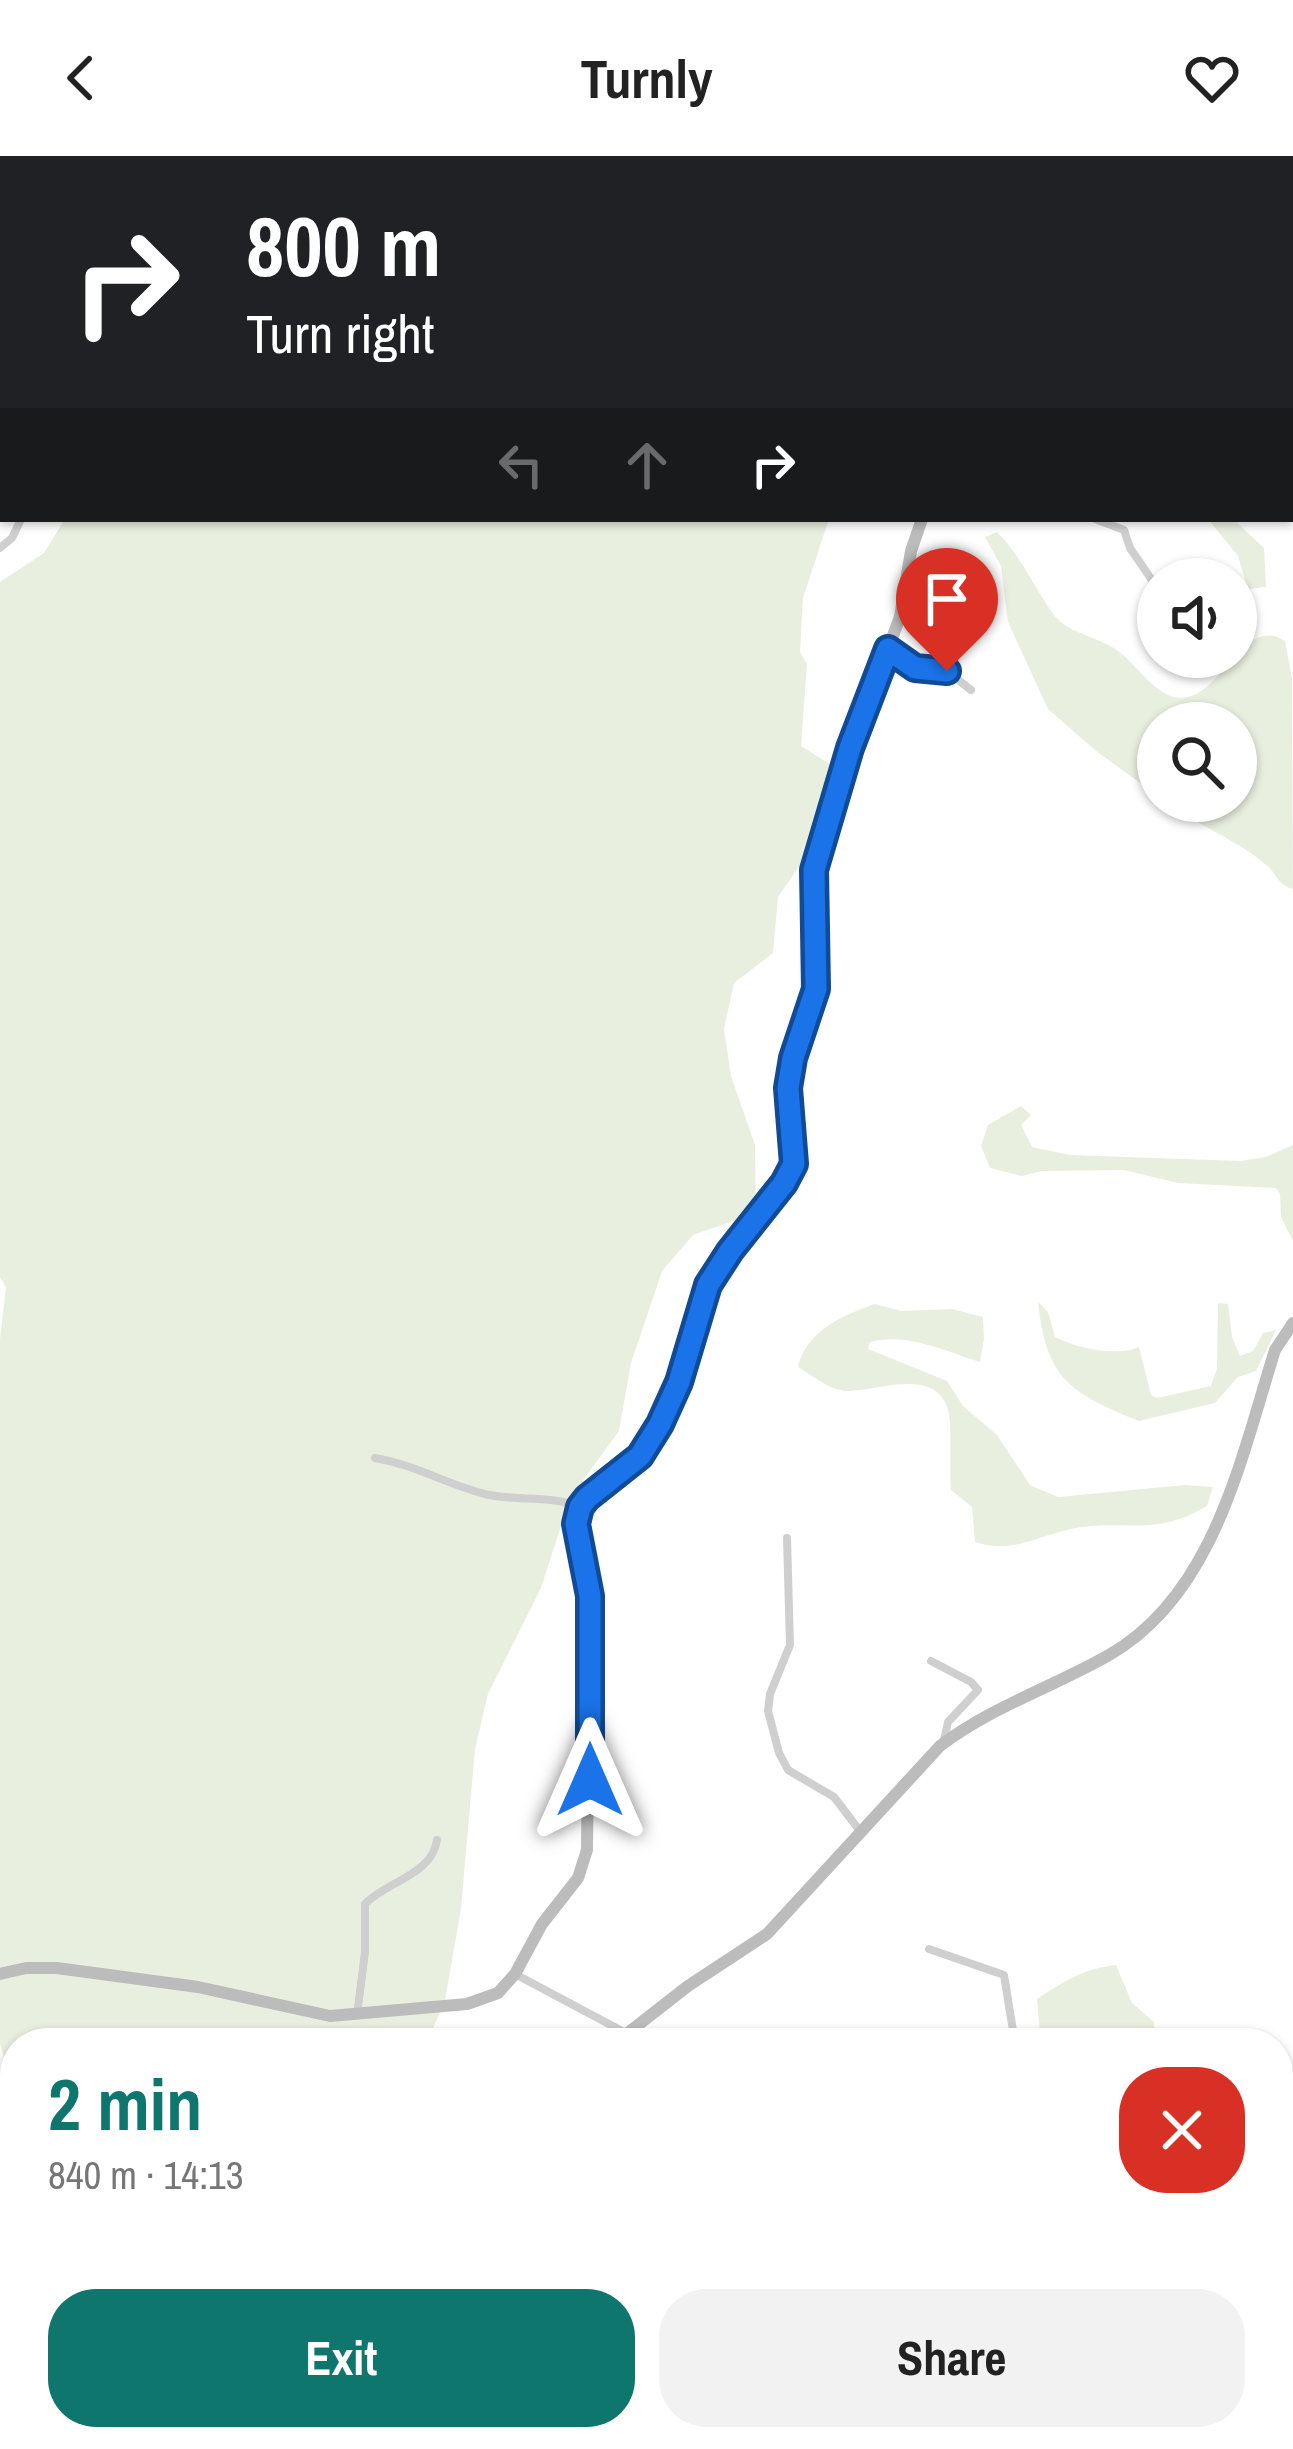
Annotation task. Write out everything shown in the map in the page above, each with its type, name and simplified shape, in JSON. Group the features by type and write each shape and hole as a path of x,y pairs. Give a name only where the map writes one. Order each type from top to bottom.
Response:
{"street":[{"path":"0,548 13,538 20,522"},
{"path":"0,1974 57,1968 197,1988 330,2016 480,2001 498,1993 515,1974 542,1924 578,1878 587,1850 590,1596 576,1524 580,1507 643,1452 671,1401 708,1285 791,1173 795,1149 790,1073 817,975 814,870 850,748 900,617 921,522"},
{"path":"1103,522 1124,530 1137,558"},
{"path":"888,649 915,668 947,671 971,690"},
{"path":"633,2028 767,1934 944,1742 970,1723 1121,1648 1182,1588 1213,1539 1275,1350 1293,1323"},
{"path":"375,1458 411,1464 489,1495 543,1497 580,1507"},
{"path":"787,1538 790,1645 770,1694 769,1716 788,1770 835,1797 861,1832"},
{"path":"931,1661 978,1690 948,1722 944,1742"},
{"path":"357,2016 365,1904 425,1865 437,1840"},
{"path":"929,1949 1004,1975 1013,2028"},
{"path":"515,1974 603,2028"}],"green space":[{"path":"63,522 828,522 803,598 800,652 807,664 801,746 830,764 805,858 778,897 773,953 734,983 724,1029 731,1076 755,1145 756,1213 693,1235 662,1271 631,1363 619,1431 570,1498 541,1588 488,1694 475,1749 461,1909 445,2000 433,2028 0,2028 0,1339 6,1287 0,1277 0,582 44,553"},
{"path":"1210,522 1236,522 1264,548 1266,587 1257,588 1257,558 1239,558"},
{"path":"997,532 1060,621 1118,651 1137,669 1137,678 1146,678 1174,697 1190,696 1216,678 1257,678 1257,638 1269,635 1285,641 1292,678 1293,889 1254,855 1199,822 1257,822 1257,702 1137,702 1137,781 1048,709 1008,622 1001,566 985,537"},
{"path":"1021,1106 1031,1115 1021,1125 1032,1147 1070,1155 1240,1161 1266,1157 1293,1145 1293,1241 1281,1217 1276,1188 1178,1183 1124,1170 1041,1171 1022,1176 990,1168 981,1146 988,1125"},
{"path":"1038,1302 1048,1312 1055,1337 1108,1351 1139,1347 1151,1395 1157,1398 1211,1386 1217,1368 1218,1303 1228,1304 1240,1356 1253,1351 1263,1333 1276,1330 1256,1371 1238,1377 1215,1403 1139,1421 1095,1401 1066,1380 1047,1349"},
{"path":"875,1304 901,1311 952,1309 983,1317 980,1362 897,1339 870,1342 868,1349 947,1381 963,1406 997,1435 1030,1485 1058,1497 1185,1485 1213,1487 1207,1506 1153,1525 1086,1527 1011,1546 975,1542 972,1507 951,1490 950,1421 942,1398 931,1388 917,1385 840,1390 798,1367 817,1334"},
{"path":"1116,1965 1132,2003 1154,2022 1154,2028 1040,2028 1037,1999"}],"route":[{"path":"590,1780 590,1596 578,1513 587,1498 643,1452 679,1382 708,1285 791,1173 795,1149 790,1073 816,989 814,870 850,748 888,649 915,668 947,671"}]}
